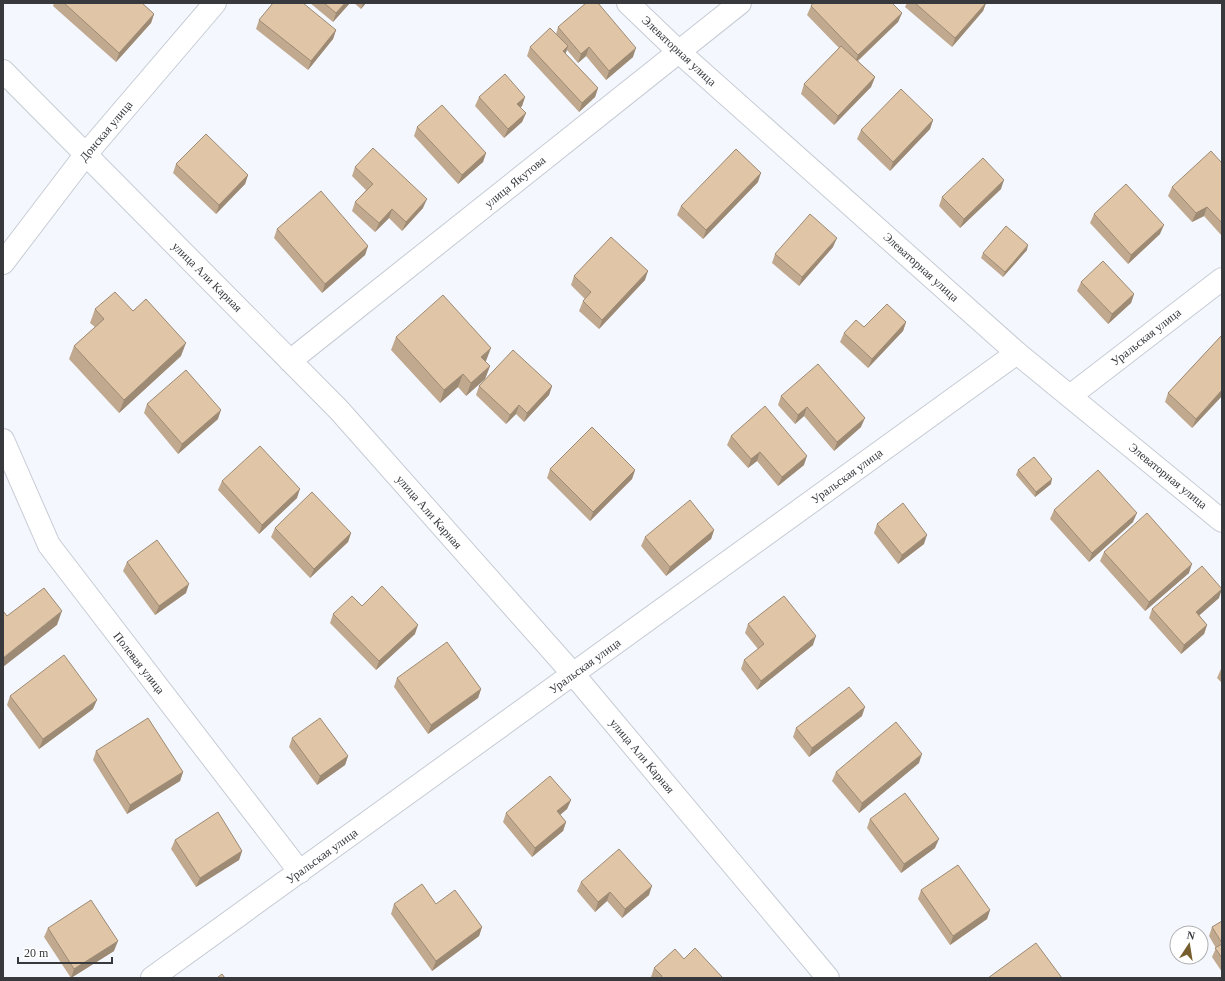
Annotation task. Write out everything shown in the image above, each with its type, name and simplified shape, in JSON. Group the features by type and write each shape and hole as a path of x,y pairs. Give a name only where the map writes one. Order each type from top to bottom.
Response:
{"street":[{"name":"Донская улица","path":"3,263 86,154 215,3"},
{"name":"Элеваторная улица","path":"628,3 679,52 1017,353 1222,520"},
{"name":"улица Якутова","path":"290,361 740,3"},
{"name":"улица Али Карная","path":"3,71 339,410 574,675 828,978"},
{"name":"Уральская улица","path":"1070,396 1222,278"},
{"name":"Уральская улица","path":"152,978 574,675 1017,353"},
{"name":"Полевая улица","path":"3,440 49,545 300,872"}],"building":[{"path":"64,3 142,3 154,14 119,53"},
{"path":"273,3 303,3 336,30 311,61 259,20"},
{"path":"324,3 345,3 336,13"},
{"path":"586,3 598,3 636,48 609,71 589,47 581,54 558,27"},
{"path":"813,3 892,3 902,13 858,55 811,6"},
{"path":"915,3 986,3 955,38"},
{"path":"550,28 568,46 563,51 598,88 582,103 530,47"},
{"path":"841,46 875,77 838,116 804,84"},
{"path":"505,74 525,97 517,104 526,113 508,129 479,97"},
{"path":"901,89 933,120 893,162 861,130"},
{"path":"442,105 486,153 462,175 417,127"},
{"path":"206,134 248,175 219,205 176,164"},
{"path":"373,148 427,199 406,222 392,209 379,223 355,202 373,184 355,167"},
{"path":"736,149 761,173 706,230 681,206"},
{"path":"1211,151 1222,163 1222,223 1207,207 1196,213 1172,187"},
{"path":"983,158 1004,180 964,219 942,197"},
{"path":"1126,184 1164,225 1131,255 1094,214"},
{"path":"321,191 368,246 325,284 277,229"},
{"path":"810,214 837,238 802,277 775,254"},
{"path":"1006,226 1028,245 1005,272 983,253"},
{"path":"611,237 648,271 602,320 583,301 591,292 574,276"},
{"path":"1103,261 1134,294 1112,314 1081,282"},
{"path":"115,292 133,311 146,299 186,343 124,400 74,346 104,319 95,309"},
{"path":"443,295 491,348 481,357 490,366 471,383 463,374 444,390 396,337"},
{"path":"887,304 906,322 872,359 844,333 856,320 864,327"},
{"path":"1222,335 1222,390 1196,419 1168,393"},
{"path":"513,350 552,386 527,413 519,405 510,415 479,386"},
{"path":"818,364 865,418 837,442 807,407 798,415 781,396"},
{"path":"186,370 221,410 182,444 147,404"},
{"path":"765,406 807,456 782,477 760,452 751,459 731,436"},
{"path":"592,427 635,470 593,512 550,469"},
{"path":"260,446 300,489 262,525 222,481"},
{"path":"1034,457 1052,479 1036,492 1018,470"},
{"path":"1098,470 1137,513 1092,553 1054,510"},
{"path":"312,492 351,533 314,569 275,528"},
{"path":"690,500 714,530 670,567 645,537"},
{"path":"903,503 927,535 902,555 877,524"},
{"path":"1147,513 1192,564 1149,602 1104,552"},
{"path":"157,540 189,584 159,606 127,562"},
{"path":"1202,566 1222,589 1196,612 1207,625 1184,645 1152,609"},
{"path":"382,586 418,625 379,661 333,614 352,596 362,606"},
{"path":"44,588 62,611 3,658 3,611 7,616"},
{"path":"784,596 816,636 761,681 744,660 764,644 748,624"},
{"path":"447,642 481,689 431,725 397,678"},
{"path":"64,655 97,700 43,739 10,696"},
{"path":"849,687 865,707 812,748 796,728"},
{"path":"148,718 183,772 130,805 96,751"},
{"path":"320,718 348,756 320,776 292,738"},
{"path":"896,722 922,754 862,803 836,772"},
{"path":"550,776 571,800 557,811 566,822 535,848 506,813"},
{"path":"905,793 939,839 904,864 870,819"},
{"path":"218,812 242,851 200,878 175,840"},
{"path":"619,849 652,886 625,909 610,892 598,902 581,882"},
{"path":"958,865 990,910 953,936 921,890"},
{"path":"422,884 436,904 455,890 482,927 436,961 394,904"},
{"path":"91,900 118,941 74,969 48,928"},
{"path":"1222,921 1222,943 1212,927"},
{"path":"1036,943 1062,978 988,978"},
{"path":"1222,944 1222,958 1215,948"},
{"path":"695,948 723,978 661,978 662,976 654,968 675,949 684,959"},
{"path":"222,974 225,978 217,978"}]}
